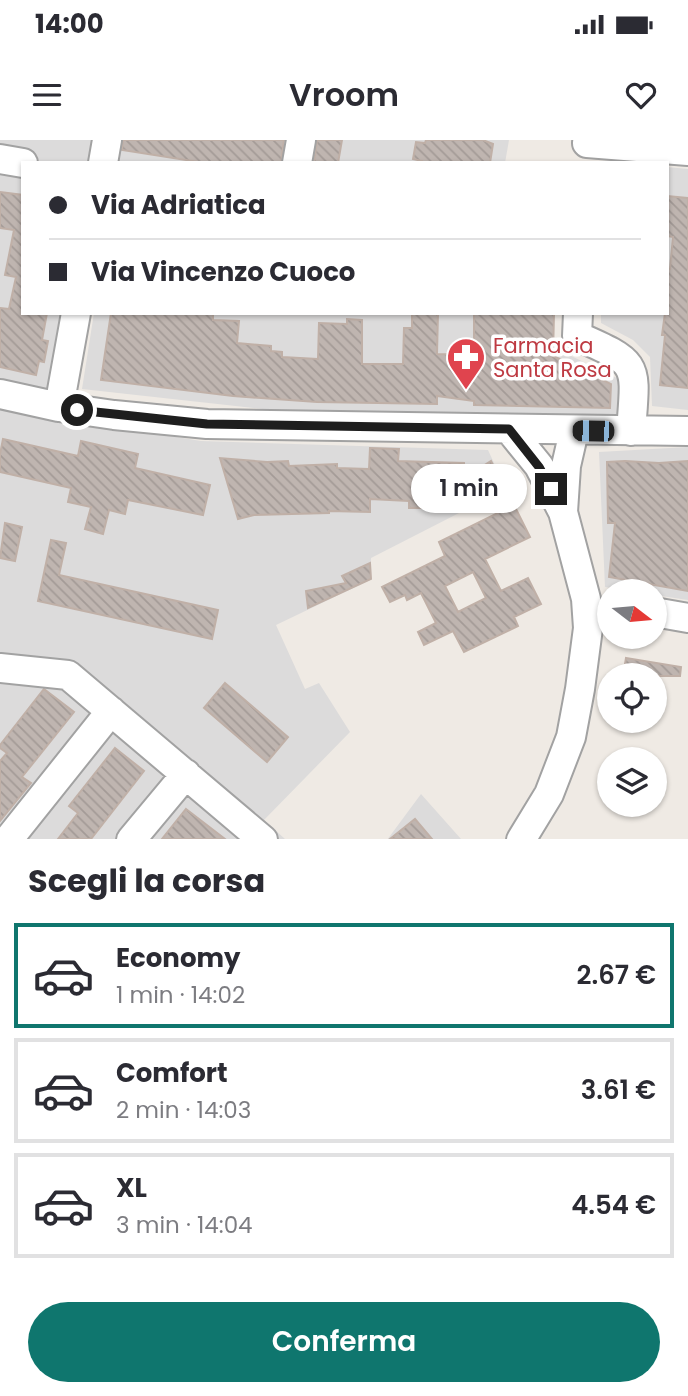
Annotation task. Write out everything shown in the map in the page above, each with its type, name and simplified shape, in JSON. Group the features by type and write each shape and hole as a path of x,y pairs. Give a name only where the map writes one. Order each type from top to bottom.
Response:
{"street":[{"path":"103,161 107,140"},
{"path":"297,161 302,140"},
{"path":"587,149 688,151"},
{"path":"0,159 21,163"},
{"path":"59,407 76,315"},
{"path":"578,315 577,336 618,354 628,363 634,387 631,431"},
{"path":"0,394 59,407 207,424 688,431"},
{"path":"509,429 539,467 563,512 597,599"},
{"path":"563,512 566,466 574,431"},
{"path":"522,839 549,794 571,737 588,628 597,605"},
{"path":"667,614 688,618"},
{"path":"4,676 68,675 261,839"},
{"path":"8,839 111,711"},
{"path":"131,839 186,774"}],"shaded area":[{"path":"0,140 509,140 505,161 21,161 21,315 60,315 46,395 0,384"},
{"path":"669,167 688,169 688,410 652,406 650,357 633,340 601,323 601,315 669,315"},
{"path":"94,315 486,315 621,380 618,416 271,410 82,389"},
{"path":"0,408 201,441 488,450 506,489 371,558 370,580 276,625 305,689 319,683 350,732 264,820 285,839 0,839"},
{"path":"688,447 688,600 667,597 667,579 605,579 599,452"},
{"path":"421,794 461,839 388,839"}],"building":[{"path":"123,140 284,140 281,161 192,161 122,150"},
{"path":"317,140 342,140 338,161 314,161"},
{"path":"426,140 483,140 493,144 490,161 413,159 416,142 425,143"},
{"path":"0,192 21,195 21,315 47,315 42,340 48,341 44,362 39,361 36,375 0,367 0,308 9,309 16,277 5,275 14,230 0,228"},
{"path":"669,196 688,198 688,388 660,385 665,335 662,335 665,315 669,315 669,269 673,237 669,236"},
{"path":"111,315 213,315 213,320 239,321 237,343 271,346 271,351 282,352 282,357 318,359 319,323 347,324 347,319 362,320 362,364 403,364 404,328 412,328 412,315 438,315 437,354 474,355 474,315 554,315 553,356 564,361 564,368 577,367 611,384 610,408 474,405 474,401 437,396 437,404 317,402 233,396 101,380"},
{"path":"3,439 78,456 81,441 138,454 135,468 210,485 203,515 128,500 125,514 109,510 103,534 85,529 91,507 68,502 71,488 0,472"},
{"path":"370,448 399,449 398,461 483,466 491,461 511,501 425,499 425,508 409,508 409,501 370,499 370,512 329,511 254,515 238,519 220,458 288,461 289,466 337,464 337,468 369,469"},
{"path":"688,461 688,591 667,587 667,579 609,577 615,523 608,523 607,462"},
{"path":"514,505 530,537 485,559 501,591 528,578 541,604 514,617 518,626 464,652 453,631 424,645 418,632 436,623 421,593 407,600 405,595 390,602 382,587 445,556 439,542","holes":["473,572 486,598 458,612 445,586"]},
{"path":"5,523 22,527 15,561 0,558"},
{"path":"51,540 66,543 59,575 218,610 212,639 38,601"},
{"path":"370,563 371,579 308,608 306,591 346,583 342,576"},
{"path":"626,658 657,663 625,663"},
{"path":"667,665 681,667 680,676 667,676"},
{"path":"225,683 288,737 267,762 204,708"},
{"path":"44,689 74,712 22,777 31,783 0,821 0,761 7,753 0,745"},
{"path":"115,748 144,771 91,839 58,839 78,813 69,806"},
{"path":"186,809 225,839 162,839"},
{"path":"415,819 432,839 390,839"}],"place":[{"name":"Farmacia Santa Rosa","path":"466,391"}],"route":[{"path":"77,410 207,424 509,429 539,467 551,489"}]}
